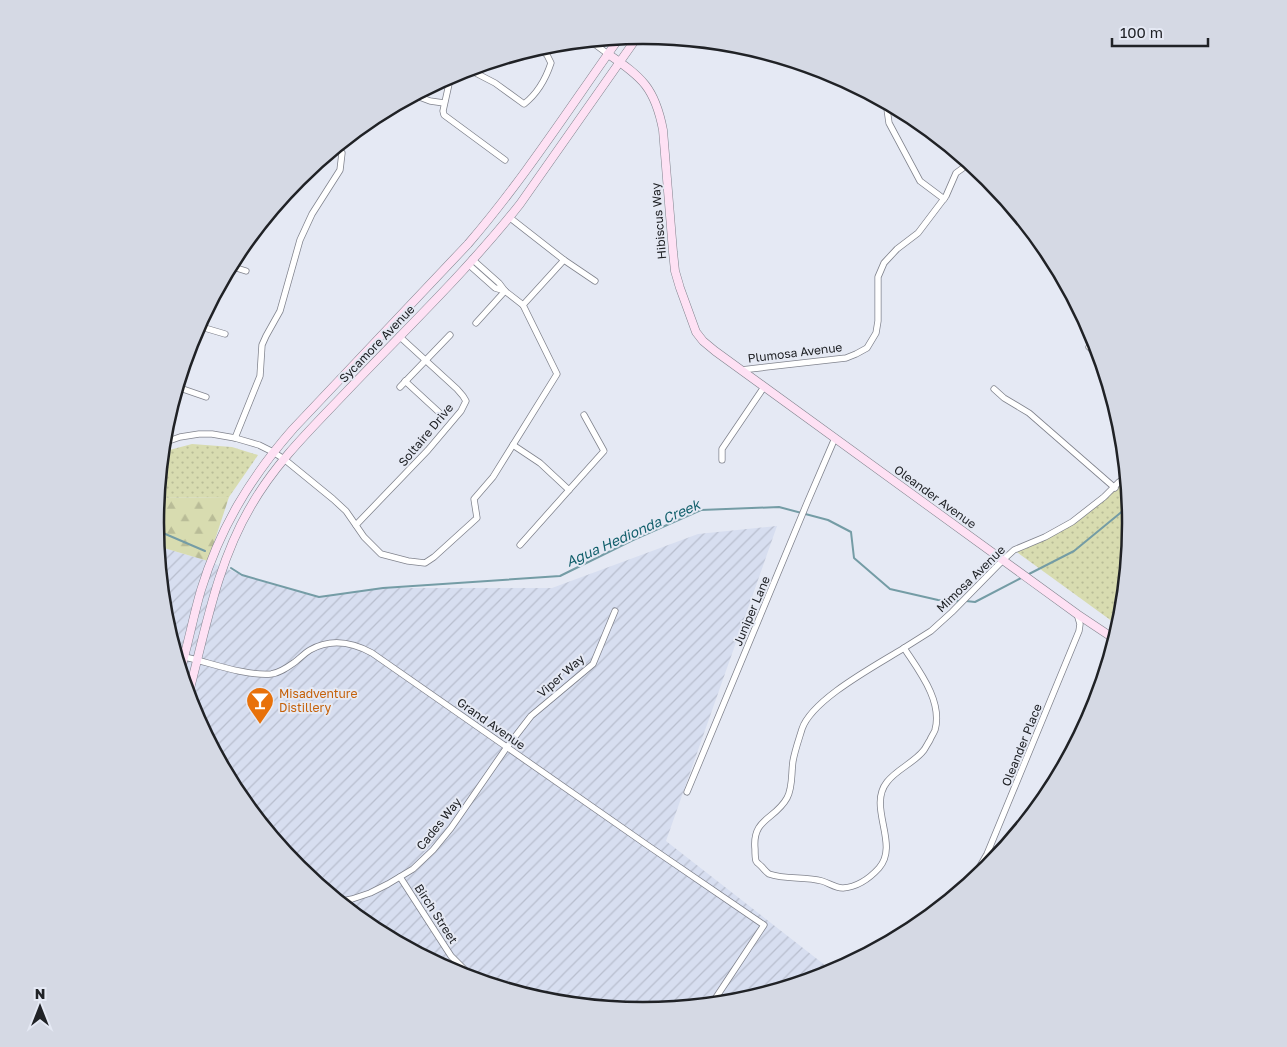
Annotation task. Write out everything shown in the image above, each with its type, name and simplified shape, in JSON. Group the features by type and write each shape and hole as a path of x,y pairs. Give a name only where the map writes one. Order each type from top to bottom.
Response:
{"main road":[{"name":"Sycamore Avenue","path":"191,684 214,595 224,565 250,506 265,484 284,459 470,262 509,217 632,44"},
{"name":"Sycamore Avenue","path":"184,661 201,591 212,560 224,531 255,476 273,452 455,257 511,192 614,45"},
{"name":"Hibiscus Way","path":"608,54 641,79 652,96 659,113 663,130 675,271 696,332 703,341 741,370"},
{"name":"Oleander Avenue","path":"741,370 1110,636"}],"street":[{"path":"598,46 608,54"},
{"path":"477,74 495,83 524,104 542,83 552,63 546,54"},
{"path":"448,85 444,103 444,115 505,160"},
{"path":"422,98 444,103"},
{"path":"887,111 889,123 920,181 944,199"},
{"path":"234,438 260,376 262,345 280,311 300,240 312,214 340,170 342,153"},
{"name":"Plumosa Avenue","path":"741,370 846,358 867,348 876,332 878,321 878,277 884,263 897,249 918,233 944,199 956,173 964,167"},
{"path":"509,217 564,260 595,280"},
{"path":"523,305 564,260"},
{"path":"171,440 199,434 212,434 259,444 284,459 333,499 346,511 364,537 381,554 408,562 425,563 477,518 474,499 493,477 557,374 523,305 505,292 495,288 470,262"},
{"path":"238,268 246,271"},
{"path":"476,323 505,292"},
{"path":"205,328 225,334"},
{"path":"400,387 450,335"},
{"name":"Soltaire Drive","path":"356,525 428,450 461,411 466,401 457,389 400,336"},
{"path":"406,381 443,416"},
{"path":"722,460 722,449 764,387"},
{"path":"994,389 1004,398 1029,413 1115,488"},
{"path":"183,390 206,397"},
{"path":"520,546 604,451 584,415"},
{"name":"Juniper Lane","path":"687,792 835,438"},
{"path":"513,445 540,463 569,490"},
{"name":"Mimosa Avenue","path":"904,648 931,692 936,712 935,730 925,750 893,776 883,788 880,798 882,825 887,845 884,861 866,880 857,885 843,888 821,881 778,876 766,872 756,860 754,844 756,833 764,820 777,812 786,800 790,791 794,760 803,726 808,717 830,695 904,648 931,631 1014,550 1045,537 1072,522 1115,488 1121,481"},
{"name":"Viper Way","path":"507,747 531,716 593,664 615,611"},
{"name":"Oleander Place","path":"980,865 987,854 1079,631 1080,624 1077,614"},
{"name":"Grand Avenue","path":"185,657 244,672 274,674 285,669 309,650 322,644 334,642 348,643 360,646 372,653 764,925 716,997"},
{"name":"Cades Way","path":"346,900 370,893 388,884 413,869 433,850 451,828 507,747"},
{"name":"Birch Street","path":"400,877 451,956 463,968"}],"shaded area":[{"path":"777,526 666,841 827,967 768,987 706,999 675,1002 612,1002 581,999 519,987 489,978 431,954 404,939 351,904 327,884 304,863 263,816 228,763 213,736 189,678 180,648 168,586 165,555 165,548 208,561 242,575 319,597 383,588 552,588 698,534"}],"green space":[{"path":"192,444 232,447 258,455 229,497 165,498 170,450"},
{"path":"1121,482 1122,555 1113,622 1014,550 1072,522"},
{"path":"229,497 208,561 165,548 165,498"}],"waterway":[{"name":"Agua Hedionda Creek","path":"231,568 242,575 319,597 383,588 560,576 633,540 701,510 779,507 828,520 851,532 854,558 890,589 938,600 961,601"},
{"name":"Agua Hedionda Creek","path":"1027,575 1074,551 1123,511"},
{"name":"Agua Hedionda Creek","path":"164,534 205,551"},
{"name":"Agua Hedionda Creek","path":"966,601 975,602 1023,577"}],"place":[{"name":"Misadventure Distillery","path":"260,725"}]}
